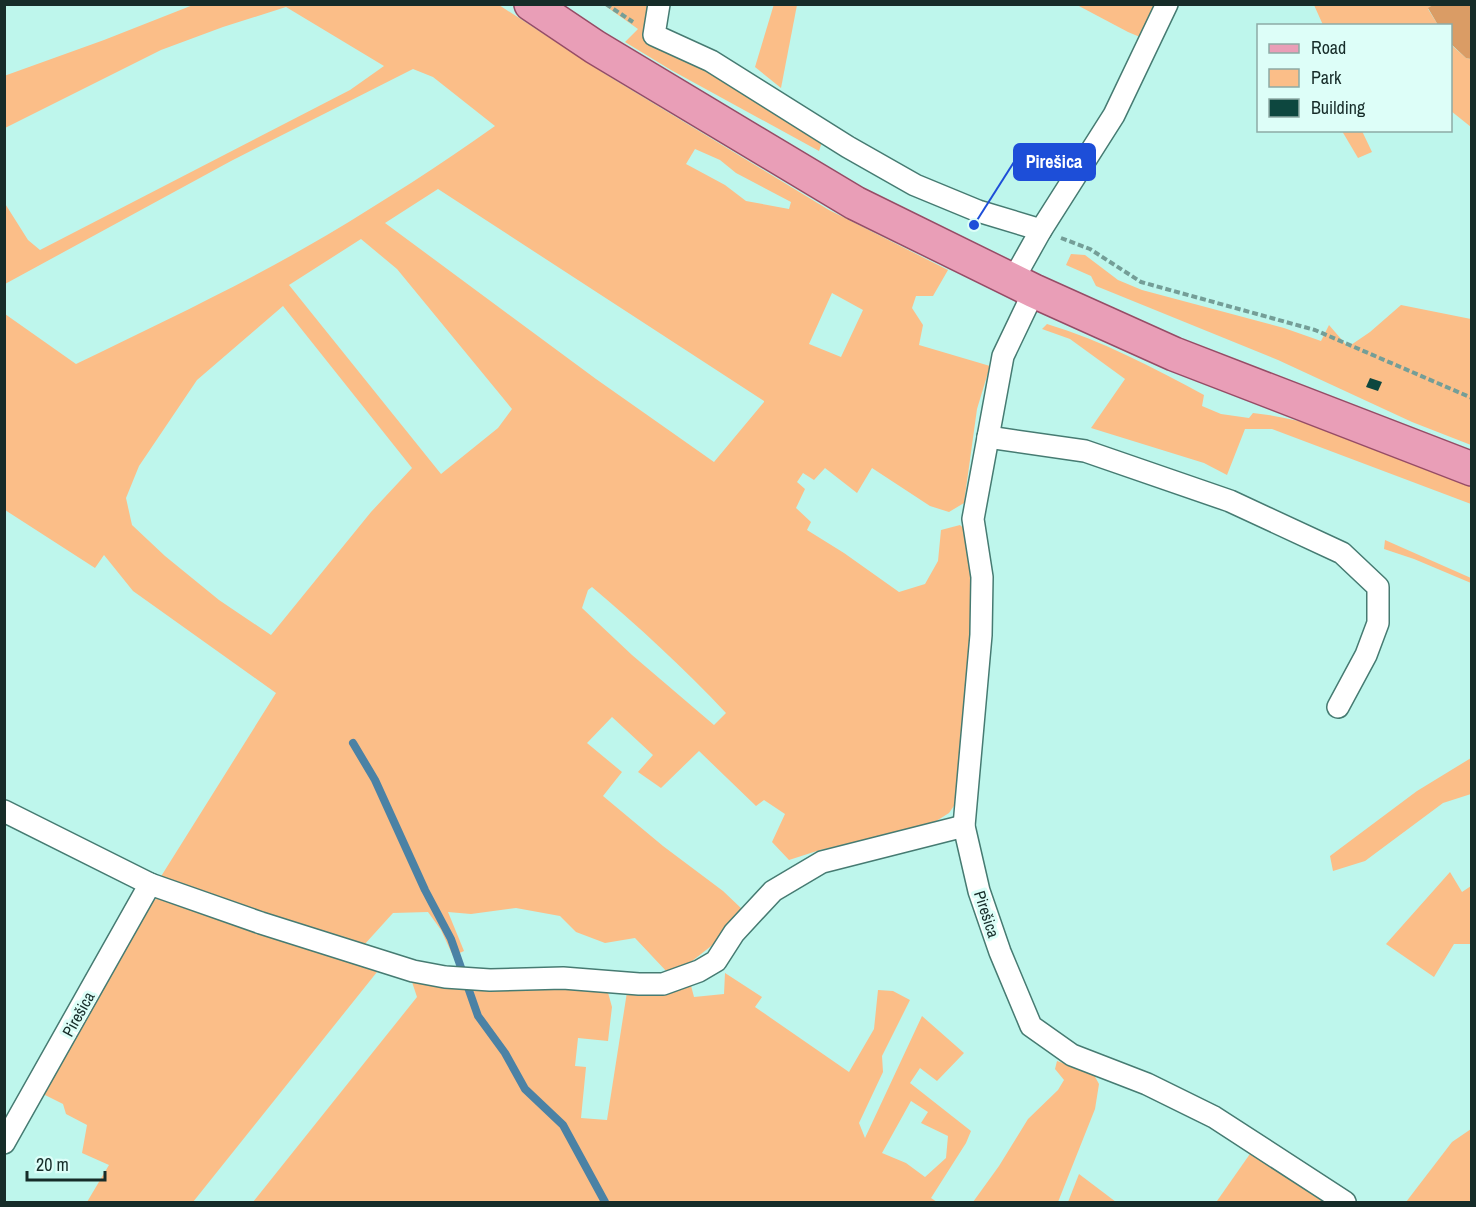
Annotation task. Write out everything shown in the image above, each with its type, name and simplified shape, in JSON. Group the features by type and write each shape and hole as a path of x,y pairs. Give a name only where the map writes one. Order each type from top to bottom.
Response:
{"main road":[{"path":"531,4 595,47 855,203 1024,285 1174,354 1472,469"}],"street":[{"path":"659,4 654,35 711,61 848,147 915,185 978,211 1041,230"},
{"name":"Pirešica","path":"1167,4 1114,115 1041,230 1003,356 973,519 981,577 981,635 964,826 983,901 1000,952 1031,1026 1072,1055 1147,1084 1214,1117 1345,1203"},
{"path":"988,437 1085,451 1230,501 1341,553 1378,587 1378,623 1366,655 1338,707"},
{"path":"4,811 150,884 261,923 413,971 445,977 490,980 563,978 663,984 699,971 716,961 734,933 773,891 822,862 964,826"},
{"name":"Pirešica","path":"4,1143 150,884"}],"path":[{"path":"606,4 654,35"},
{"path":"1041,230 1090,249 1141,282 1315,330 1472,398"}],"green space":[{"path":"774,4 797,5 781,88 755,67"},
{"path":"193,5 499,5 605,74 829,210 948,270 933,296 916,296 912,308 923,325 919,345 990,366 977,409 964,503 949,512 930,506 872,468 857,493 825,468 814,480 803,473 797,482 805,489 796,508 811,522 807,530 899,592 925,584 938,561 941,530 960,525 968,532 973,579 972,637 958,800 949,813 930,825 820,850 789,860 772,842 785,814 764,800 756,806 699,751 661,788 638,772 653,755 612,717 587,743 622,772 603,796 663,846 723,891 743,910 724,936 687,965 668,973 635,938 605,943 576,932 560,916 516,908 471,914 448,912 464,951 453,956 441,930 428,912 393,913 364,945 298,927 160,878 276,693 133,591 104,555 95,568 5,510 5,314 76,364 203,302 296,253 391,196 495,126 433,77 413,69 231,161 5,284 4,202 28,240 40,250 350,90 384,66 286,7 161,50 5,128 4,76","holes":["695,149 720,160 736,173 791,202 789,209 746,201 725,185 686,164","438,189 764,402 714,462 596,379 385,223","361,239 397,269 512,409 498,428 441,474 289,285","832,293 863,310 841,357 809,344","283,306 412,468 371,512 271,635 219,600 165,556 132,525 126,498 139,466 197,380","592,587 661,648 726,713 714,725 632,655 582,608 588,590"]},
{"path":"604,5 646,5 660,34 822,142 819,151 671,70 625,42 638,29"},
{"path":"1077,5 1161,5 1147,40"},
{"path":"1314,5 1433,5 1428,9 1437,24 1323,24"},
{"path":"1452,46 1466,58 1471,59 1471,127 1452,112"},
{"path":"1343,132 1362,132 1372,152 1358,158"},
{"path":"1071,254 1085,255 1118,280 1142,290 1284,328 1321,341 1329,325 1348,347 1370,332 1401,305 1471,319 1471,445 1412,422 1278,360 1096,286 1091,276 1066,265"},
{"path":"1047,324 1127,355 1165,374 1204,395 1202,406 1221,414 1249,418 1253,413 1310,424 1365,442 1471,487 1471,504 1272,429 1245,429 1227,475 1204,463 1091,428 1125,379 1070,339 1042,329"},
{"path":"1385,540 1471,578 1471,583 1384,549"},
{"path":"1471,758 1471,794 1443,803 1365,861 1333,871 1330,856 1417,791"},
{"path":"1450,872 1462,892 1471,886 1471,944 1454,944 1434,977 1386,944"},
{"path":"159,897 377,972 193,1202 87,1202 109,1165 82,1153 87,1125 66,1114 63,1104 41,1093 145,907"},
{"path":"725,973 762,997 755,1007 849,1072 874,1029 878,990 893,991 910,1000 882,1056 883,1072 859,1123 865,1138 922,1016 964,1053 937,1081 920,1068 910,1083 971,1131 966,1143 931,1198 937,1202 253,1202 417,997 412,982 455,986 607,989 612,1007 608,1041 578,1038 575,1066 586,1067 581,1118 607,1120 627,992 690,982 694,997 724,994","holes":["911,1101 928,1112 921,1123 948,1136 946,1158 925,1177 906,1163 882,1153"]},
{"path":"1057,1061 1093,1073 1099,1084 1095,1109 1058,1202 973,1202 1028,1119 1058,1090 1064,1080 1055,1069"},
{"path":"1471,1129 1471,1202 1406,1202 1452,1142"},
{"path":"1252,1151 1331,1202 1217,1201"},
{"path":"1079,1174 1116,1202 1068,1202"}],"shaded area":[{"path":"1433,5 1471,5 1471,59 1466,58 1452,45 1452,24 1437,24 1428,8"}],"building":[{"path":"1370,378 1382,382 1378,391 1366,387"}],"waterway":[{"path":"353,743 375,780 425,890 451,939 478,1016 505,1053 525,1089 563,1125 605,1202"}],"place":[{"name":"Pirešica","path":"974,225"}]}
